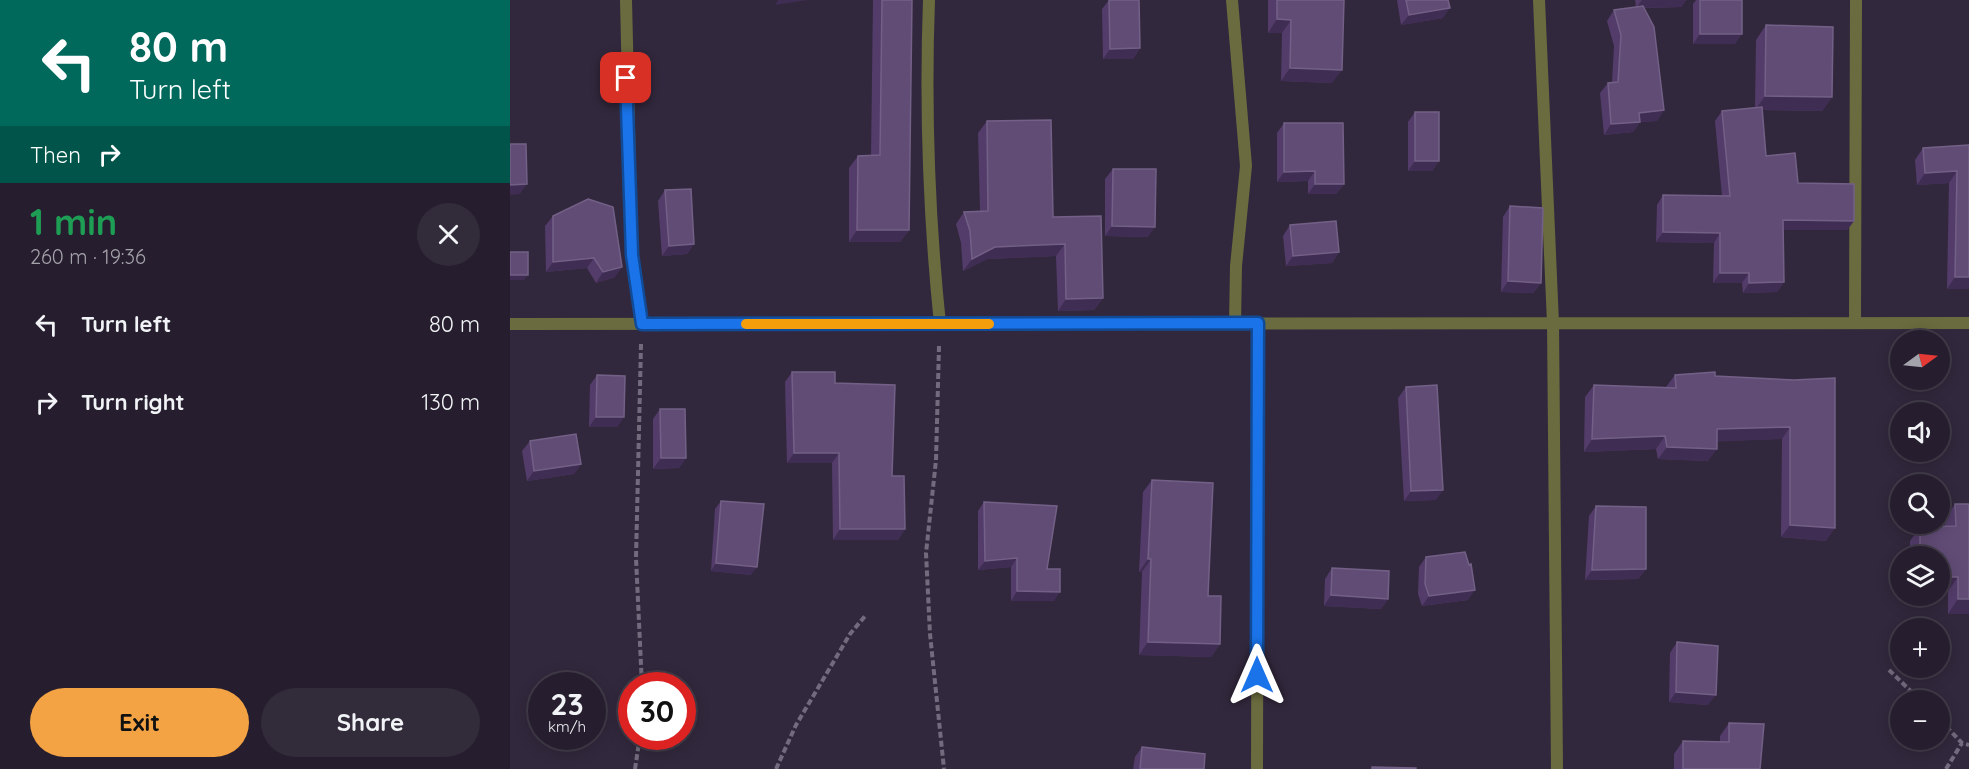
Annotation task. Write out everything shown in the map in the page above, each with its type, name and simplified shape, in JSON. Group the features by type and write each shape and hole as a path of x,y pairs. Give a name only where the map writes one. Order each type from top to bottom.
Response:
{"street":[{"path":"626,0 632,255 642,324"},
{"path":"928,0 927,87 934,262 940,324"},
{"path":"1232,0 1246,166 1236,266 1235,324"},
{"path":"1539,0 1553,323 1557,769"},
{"path":"1855,323 1856,0"},
{"path":"1257,769 1258,323"},
{"path":"510,324 1969,323"}],"path":[{"path":"641,672 636,558 642,324"},
{"path":"940,324 936,460 926,553 930,634 944,769"},
{"path":"776,769 796,724 850,634 866,615"},
{"path":"1889,670 1910,690"},
{"path":"1950,730 1962,743 1969,745"},
{"path":"1946,769 1962,743"},
{"path":"635,769 638,750"}],"building":[{"path":"882,0 912,0 909,230 857,230 858,156 880,155"},
{"path":"1109,0 1139,0 1140,48 1110,49"},
{"path":"1277,0 1344,0 1342,70 1290,68 1291,20 1277,19"},
{"path":"1406,0 1448,0 1450,8 1409,15"},
{"path":"1700,0 1742,0 1742,34 1700,34"},
{"path":"1643,6 1654,27 1664,110 1639,113 1640,122 1611,124 1608,83 1618,82 1621,35 1614,10"},
{"path":"1766,25 1833,27 1832,97 1765,96"},
{"path":"1762,107 1766,156 1795,153 1798,183 1854,184 1854,221 1783,220 1784,282 1749,283 1749,273 1720,273 1720,233 1663,232 1663,195 1730,196 1722,111"},
{"path":"1415,112 1439,112 1439,161 1415,161"},
{"path":"1051,120 1053,217 1101,216 1103,298 1066,299 1065,244 995,247 972,259 970,231 964,212 988,211 987,121"},
{"path":"1284,123 1343,123 1344,184 1315,184 1315,171 1284,172"},
{"path":"510,144 526,144 527,184 510,185"},
{"path":"1969,145 1969,277 1955,277 1957,171 1925,173 1923,148"},
{"path":"1113,169 1156,169 1155,227 1112,226"},
{"path":"691,189 694,244 669,246 665,190"},
{"path":"588,199 613,207 622,267 603,272 594,258 553,262 553,216"},
{"path":"1510,206 1543,208 1541,283 1508,281"},
{"path":"1336,221 1339,252 1293,256 1290,225"},
{"path":"510,252 528,252 528,275 510,275"},
{"path":"792,372 835,372 835,383 895,385 892,476 904,476 905,529 840,529 839,453 794,453"},
{"path":"1715,372 1715,376 1794,380 1835,378 1835,528 1790,525 1790,427 1717,429 1717,449 1667,447 1665,436 1592,439 1594,385 1676,388 1675,375"},
{"path":"597,375 625,376 624,417 596,417"},
{"path":"1437,385 1443,490 1411,491 1406,387"},
{"path":"660,409 685,409 686,458 661,458"},
{"path":"576,434 581,464 534,471 530,441"},
{"path":"1152,480 1213,483 1208,596 1221,596 1220,644 1148,642 1151,559 1148,559"},
{"path":"721,501 764,504 757,567 716,563"},
{"path":"984,502 1057,506 1047,569 1060,569 1060,592 1017,591 1017,558 985,561"},
{"path":"1955,504 1969,504 1969,599 1958,599 1958,577 1950,577 1950,546 1920,546 1920,534 1950,534 1950,526 1956,526"},
{"path":"1596,506 1646,507 1646,569 1592,570"},
{"path":"1465,552 1469,565 1471,564 1475,590 1429,596 1425,584 1426,557"},
{"path":"1332,568 1389,571 1388,599 1331,595"},
{"path":"1677,642 1718,646 1716,695 1676,692"},
{"path":"1729,723 1764,724 1760,769 1683,769 1683,741 1729,742"},
{"path":"1142,747 1205,754 1204,769 1140,769"},
{"path":"1372,767 1416,768 1416,769 1372,769"}],"slow traffic":[{"path":"746,324 989,324"}],"route":[{"path":"626,78 632,255 642,324 1258,323 1257,675"}]}
